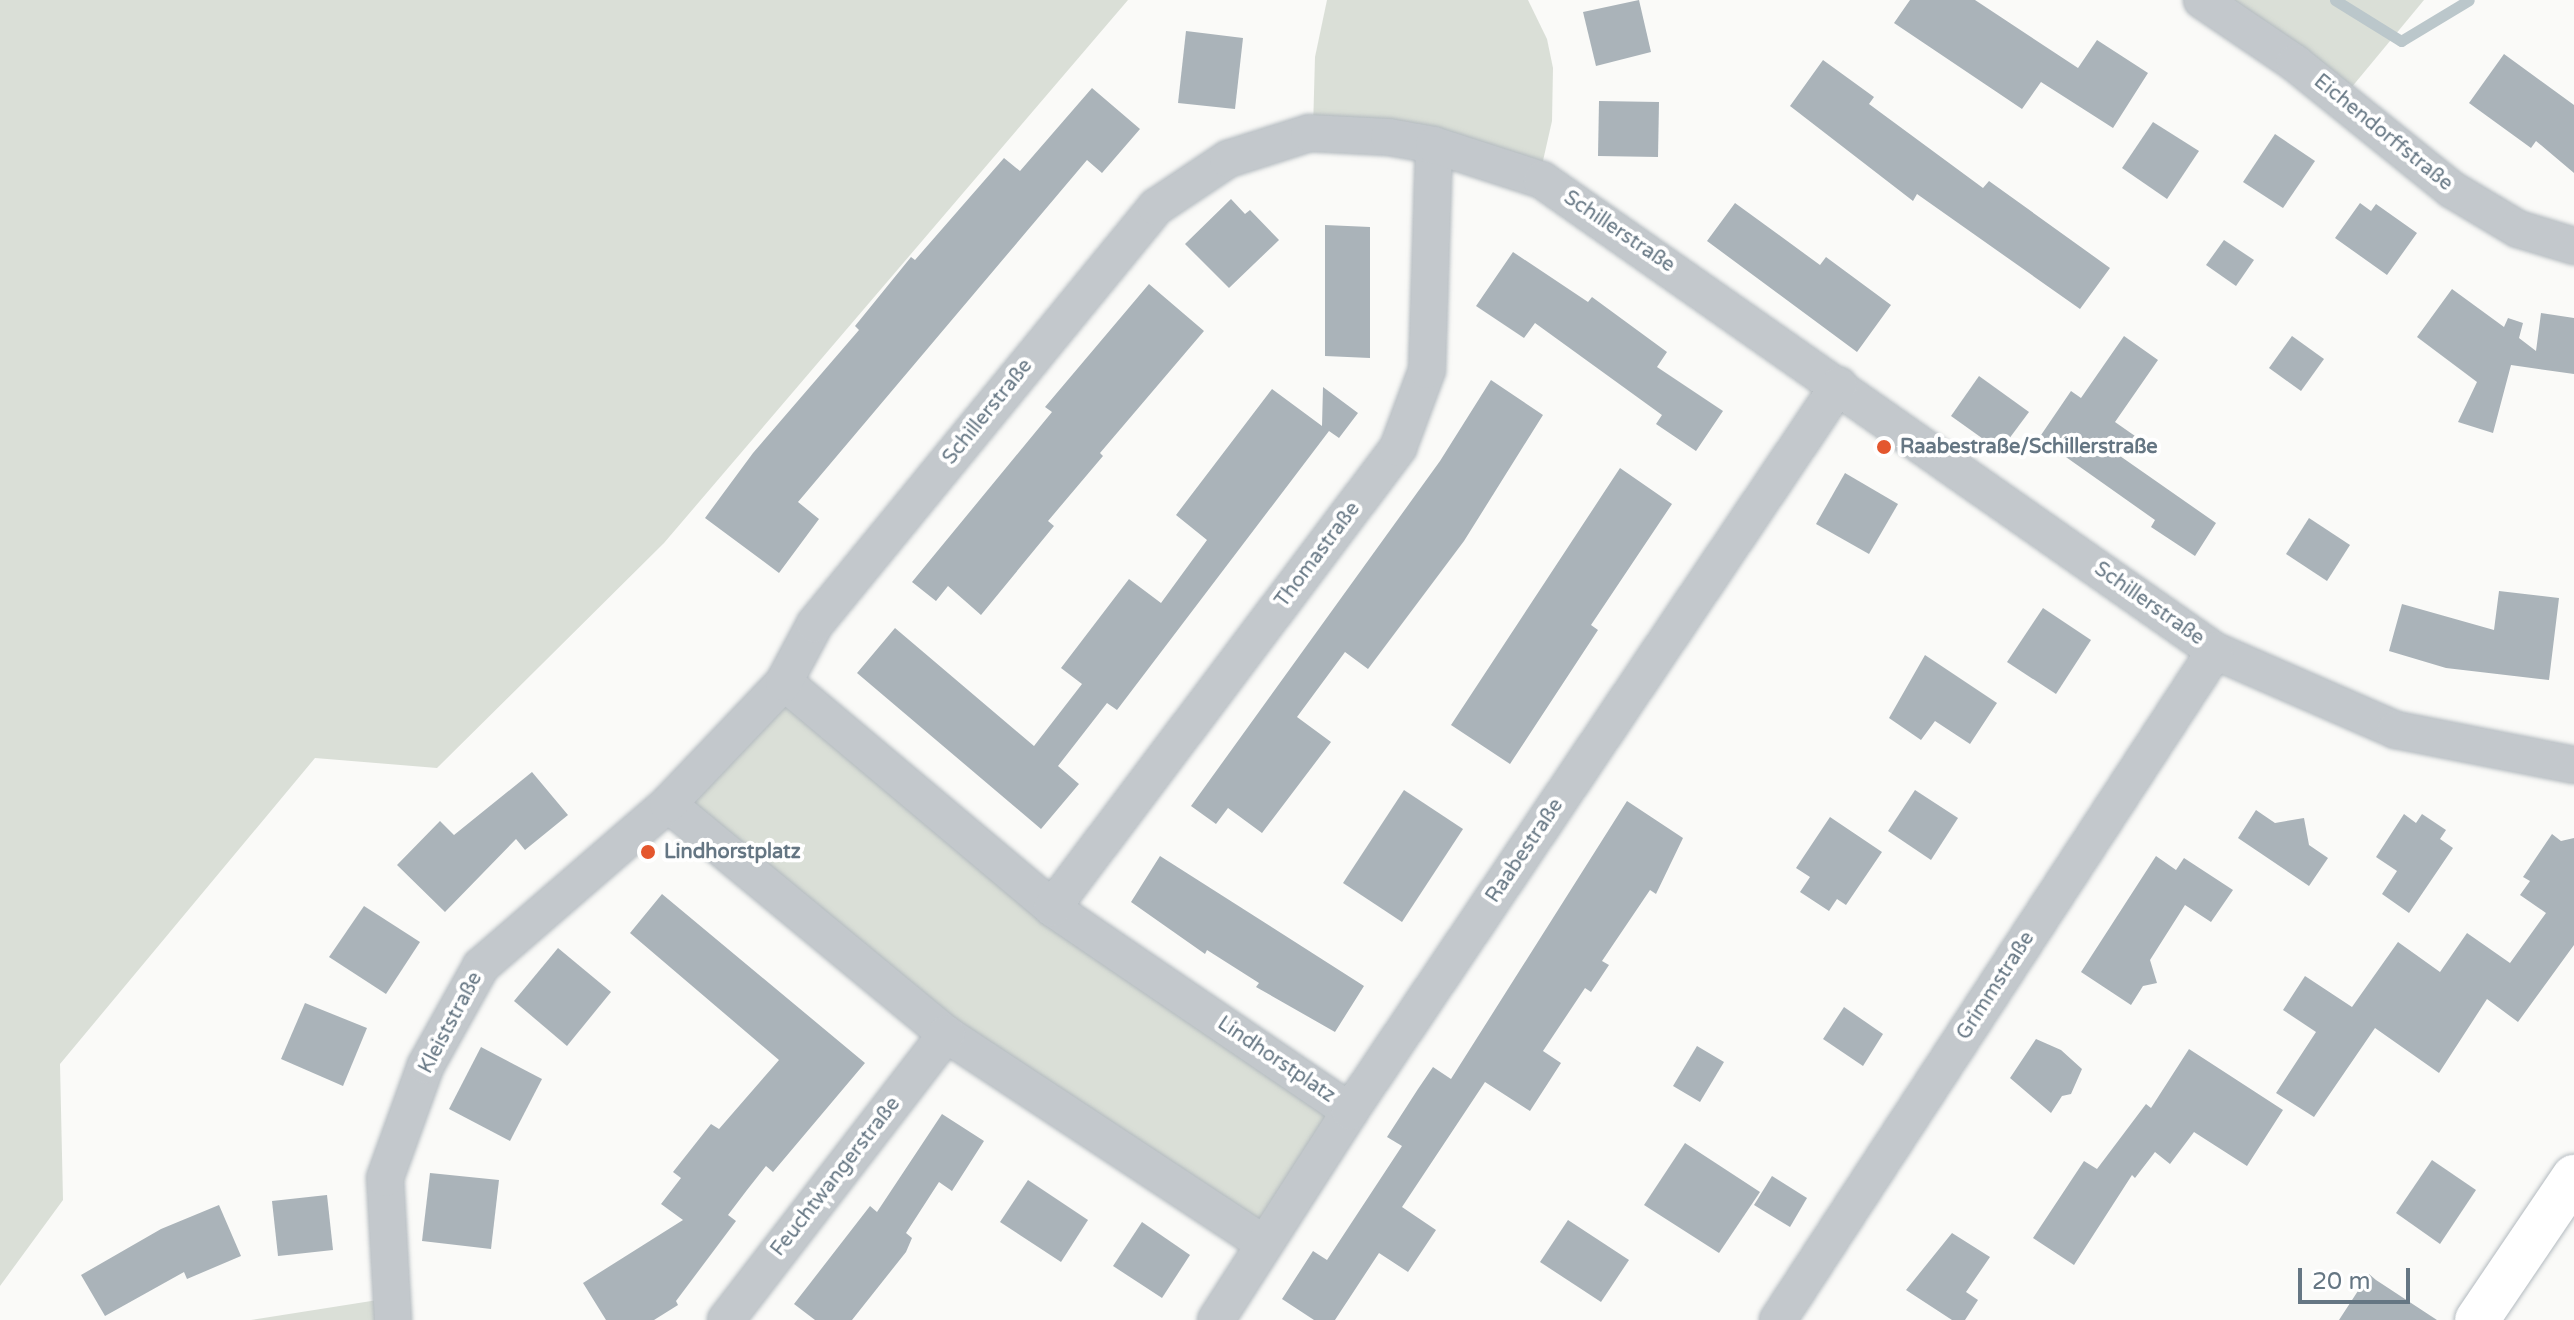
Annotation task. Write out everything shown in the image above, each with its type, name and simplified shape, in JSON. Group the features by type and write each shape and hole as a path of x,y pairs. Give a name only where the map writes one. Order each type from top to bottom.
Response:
{"street":[{"name":"Eichendorffstraße","path":"2202,0 2295,63 2451,189 2518,229 2574,246"},
{"name":"Schillerstraße","path":"784,682 815,624 1156,207 1228,159 1309,133 1389,137 1434,145 1542,180 2215,651 2396,730 2574,765"},
{"name":"Thomastraße","path":"1052,908 1398,448 1427,370 1434,145"},
{"name":"Raabestraße","path":"1216,1320 1350,1111 1839,385"},
{"name":"Grimmstraße","path":"1778,1320 2215,651"},
{"path":"784,682 668,804 946,1034 1264,1244"},
{"name":"Lindhorstplatz","path":"784,682 1052,908 1350,1111"},
{"name":"Kleiststraße","path":"393,1320 385,1178 426,1065 481,966 668,804"},
{"name":"Feuchtwangerstraße","path":"726,1320 946,1034"},
{"path":"2477,1320 2574,1177"}],"shaded area":[{"path":"0,0 1128,0 664,543 437,768 315,758 60,1064 63,1200 0,1286"},
{"path":"1327,0 1528,0 1547,39 1553,68 1552,121 1540,174 1313,129 1315,57"},
{"path":"2214,0 2424,0 2351,88"},
{"path":"785,688 1343,1112 1263,1238 956,1036 674,803"},
{"path":"384,1299 388,1320 251,1320"}],"building":[{"path":"1639,0 1651,52 1596,66 1583,12"},
{"path":"1910,0 1975,0 2078,68 2097,40 2148,73 2113,128 2041,82 2022,109 1894,23"},
{"path":"1186,31 1243,38 1235,109 1178,103"},
{"path":"2504,54 2574,105 2574,173 2536,141 2531,148 2469,103"},
{"path":"1823,60 1874,97 1869,104 1983,188 1989,181 2110,268 2080,309 1917,194 1913,201 1790,106"},
{"path":"1092,88 1140,129 1102,173 1087,160 798,502 819,519 779,573 705,518 753,453 859,330 855,326 911,257 915,260 1004,158 1020,171"},
{"path":"1599,101 1659,102 1658,157 1598,156"},
{"path":"2153,122 2199,151 2167,199 2122,168"},
{"path":"2275,134 2315,161 2283,208 2243,182"},
{"path":"1231,199 1245,214 1250,210 1279,240 1229,288 1185,244"},
{"path":"1735,203 1820,265 1826,257 1891,305 1857,352 1707,241"},
{"path":"2360,203 2371,211 2376,204 2417,233 2387,275 2335,238"},
{"path":"1325,225 1370,227 1370,358 1325,356"},
{"path":"2224,240 2254,260 2236,286 2206,265"},
{"path":"1513,252 1588,302 1592,297 1667,352 1657,367 1723,411 1696,451 1656,424 1662,415 1535,323 1524,338 1476,306"},
{"path":"1149,284 1204,331 1100,453 1103,456 1048,521 1054,526 981,615 948,586 936,601 912,582 1052,412 1045,407"},
{"path":"2452,289 2504,327 2508,318 2523,323 2519,338 2536,351 2541,313 2574,318 2574,374 2511,365 2493,433 2458,422 2477,382 2417,337"},
{"path":"2124,336 2158,360 2115,422 2135,436 2120,456 2216,523 2195,556 2151,527 2155,520 2039,438 2071,391 2081,398"},
{"path":"2292,336 2324,359 2301,391 2269,368"},
{"path":"1979,376 2029,412 2000,451 1951,416"},
{"path":"1491,380 1543,415 1464,541 1368,669 1345,652 1297,717 1331,742 1262,833 1228,808 1216,824 1191,806 1440,461"},
{"path":"1323,387 1358,413 1339,438 1329,431 1117,710 1107,703 1058,766 1079,784 1041,829 857,673 895,628 1034,746 1082,684 1061,668 1129,579 1161,603 1207,540 1176,515 1272,389 1322,426"},
{"path":"1620,468 1672,504 1591,625 1598,630 1510,764 1451,725"},
{"path":"1845,473 1898,504 1869,554 1816,524"},
{"path":"2309,518 2350,545 2327,581 2286,554"},
{"path":"2499,591 2559,598 2549,680 2446,668 2389,651 2402,604 2494,630"},
{"path":"2043,608 2091,640 2056,694 2007,662"},
{"path":"1925,655 1997,703 1970,744 1935,721 1921,740 1889,718"},
{"path":"532,772 568,815 525,850 516,839 445,912 397,865 440,821 454,835"},
{"path":"1404,790 1463,829 1402,922 1343,883"},
{"path":"1915,790 1958,818 1931,860 1888,831"},
{"path":"1627,801 1683,838 1656,894 1650,890 1602,961 1609,965 1591,992 1585,988 1543,1051 1561,1063 1530,1111 1485,1082 1402,1207 1436,1230 1408,1272 1379,1253 1335,1320 1314,1320 1282,1299 1313,1251 1327,1260 1402,1146 1387,1137 1418,1089 1433,1067 1451,1079"},
{"path":"2256,810 2275,823 2304,818 2309,845 2328,858 2309,886 2238,838"},
{"path":"2404,814 2416,823 2422,814 2446,830 2440,839 2453,848 2409,913 2382,894 2397,871 2376,857"},
{"path":"1830,817 1882,852 1846,905 1837,899 1829,911 1800,892 1810,877 1796,868"},
{"path":"2552,834 2561,841 2574,838 2574,945 2518,1022 2487,999 2439,1073 2375,1028 2314,1117 2276,1093 2316,1032 2283,1010 2305,976 2352,1007 2398,942 2440,972 2467,933 2510,963 2546,913 2520,895 2530,881 2523,877"},
{"path":"1160,856 1364,986 1335,1032 1256,987 1259,983 1207,950 1205,954 1131,902"},
{"path":"2156,856 2176,870 2184,858 2233,890 2211,922 2185,905 2150,960 2157,983 2143,986 2131,1005 2081,972"},
{"path":"662,894 865,1063 773,1172 766,1166 747,1190 728,1215 736,1221 676,1301 678,1305 654,1320 606,1320 583,1283 683,1220 661,1204 681,1178 673,1172 711,1124 719,1129 779,1060 630,933"},
{"path":"364,906 420,942 386,994 329,957"},
{"path":"558,948 611,992 567,1046 514,1001"},
{"path":"305,1003 367,1028 343,1086 281,1059"},
{"path":"1844,1007 1883,1034 1863,1066 1823,1039"},
{"path":"2036,1039 2061,1050 2082,1069 2071,1094 2062,1096 2051,1113 2010,1078"},
{"path":"1697,1046 1724,1062 1700,1102 1673,1086"},
{"path":"481,1047 542,1079 510,1141 449,1109"},
{"path":"2189,1049 2283,1110 2247,1166 2194,1132 2170,1164 2155,1152 2135,1178 2132,1175 2074,1265 2033,1238 2084,1161 2097,1169 2146,1104 2151,1108"},
{"path":"942,1114 984,1141 952,1191 939,1182 906,1233 912,1238 906,1252 852,1320 815,1320 794,1304 870,1206 877,1212"},
{"path":"1685,1143 1760,1192 1719,1253 1644,1205"},
{"path":"2432,1160 2476,1190 2440,1244 2396,1213"},
{"path":"430,1173 499,1180 491,1249 422,1241"},
{"path":"1772,1176 1807,1198 1790,1227 1754,1205"},
{"path":"1028,1180 1088,1220 1061,1262 1000,1222"},
{"path":"327,1195 333,1250 278,1256 272,1201"},
{"path":"219,1205 241,1256 187,1279 184,1272 105,1316 81,1275 161,1229"},
{"path":"1568,1220 1629,1260 1601,1302 1540,1262"},
{"path":"1142,1222 1190,1255 1162,1298 1113,1266"},
{"path":"1952,1233 1990,1257 1966,1292 1978,1300 1965,1320 1952,1320 1906,1290"},
{"path":"2369,1274 2376,1280 2437,1320 2339,1320"}],"waterway":[{"path":"2335,0 2401,41 2469,0"}],"place":[{"name":"Raabestraße/Schillerstraße","path":"1884,447"},
{"name":"Lindhorstplatz","path":"648,852"}]}
